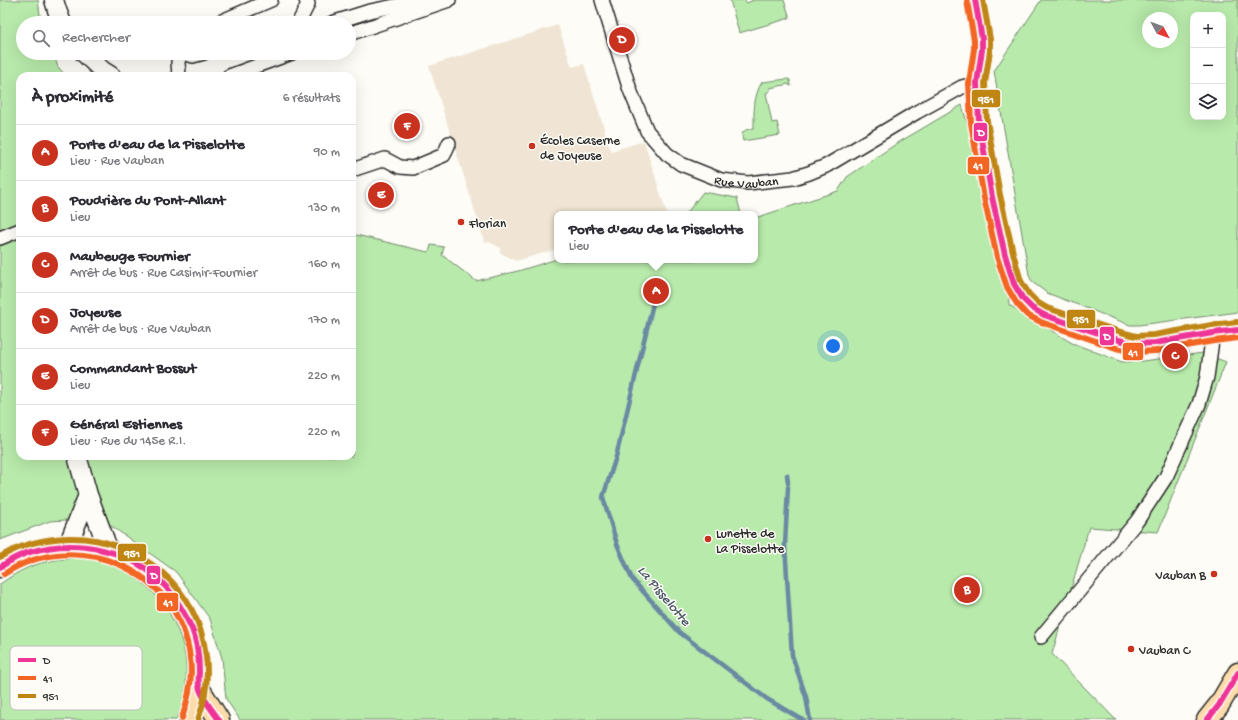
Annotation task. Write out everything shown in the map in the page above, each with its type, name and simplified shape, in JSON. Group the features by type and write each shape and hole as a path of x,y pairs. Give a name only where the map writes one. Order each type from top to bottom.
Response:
{"main road":[{"path":"54,0 59,16"},
{"path":"975,0 982,39 982,50 977,83 980,122 992,198 1004,255 1014,284 1023,299 1032,308 1044,316 1134,344 1155,343 1238,330"},
{"path":"90,60 105,72"},
{"path":"78,460 88,495 109,551"},
{"path":"68,545 88,495"},
{"path":"0,567 29,552 48,547 68,545 89,546 128,558 145,568 160,580 173,595 184,612 192,630 197,649 199,688 196,704 190,720"},
{"path":"1207,720 1219,705 1238,673"},
{"path":"199,688 219,720"}],"street":[{"path":"233,16 271,0"},
{"path":"303,16 308,4 306,0"},
{"path":"346,16 368,5 425,0"},
{"path":"356,32 449,0"},
{"name":"Rue Vauban","path":"602,0 630,90 647,131 667,154 681,164 721,180 748,183 793,178 809,173 826,166 962,87 977,83"},
{"path":"179,60 179,72"},
{"path":"240,72 273,60"},
{"path":"356,169 385,159 400,167 412,168 444,155 449,144"},
{"path":"0,238 16,232"},
{"path":"1041,637 1137,521 1166,477 1199,404 1207,377 1213,333"}],"shaded area":[{"name":"Écoles Caserne de Joyeuse","path":"558,25 572,67 584,64 611,151 644,141 666,211 554,211 554,250 516,261 499,252 501,248 489,242 485,243 429,66"}],"green space":[{"path":"0,0 38,0 40,16 16,16 16,60 56,60 58,67 62,72 16,72 16,460 356,460 356,235 428,252 431,245 444,247 442,255 476,281 518,271 554,260 554,263 758,263 758,217 838,191 847,177 896,144 962,105 1007,266 1009,305 1072,343 1122,362 1143,361 1203,353 1226,362 1158,532 1089,527 1052,654 1116,720 240,720 226,699 222,658 210,619 176,572 110,525 66,520 50,521 0,540"},
{"path":"730,0 745,0 746,3 752,0 784,0 790,18 739,33"},
{"path":"1041,0 1238,0 1238,312 1130,325 1047,293 1032,282 1029,275 994,71"},
{"path":"790,80 791,86 789,84 770,88 770,91 766,93 772,123 777,122 780,135 743,141 742,135 744,131 754,128 754,110 757,93 762,82"},
{"path":"703,192 737,198 740,211 688,211"},
{"path":"78,558 99,561 116,567 132,575 147,586 159,599 169,613 177,629 183,646 186,664 185,693 182,707 176,720 0,720 0,584 19,572 37,564 56,560"}],"waterway":[{"name":"La Pisselotte","path":"656,291 616,457 603,497 617,544 632,579 679,632 767,699 803,720"},
{"path":"787,475 788,483"},
{"path":"788,487 785,545 792,655 806,697 810,720"}],"transit line":[{"name":"D","path":"975,0 982,39 982,50 977,83 979,122 992,197 1005,255 1014,284 1023,299 1032,308 1044,315 1135,344 1155,343 1238,330"},
{"name":"951","path":"983,0 990,39 990,51 985,83 987,121 1000,195 1013,253 1021,281 1029,294 1037,302 1047,308 1136,336 1154,335 1237,322"},
{"name":"41","path":"967,1 974,40 969,83 971,123 984,198 997,257 1007,287 1017,304 1027,315 1041,322 1116,348 1134,352 1156,351 1238,338"},
{"name":"951","path":"0,557 26,545 53,539 72,538 97,540 120,547 142,558 162,572 179,590 192,610 201,633 206,657 207,681 203,705 198,720"},
{"name":"D","path":"0,567 14,558 30,552 66,546 103,550 138,564 167,588 184,613 195,639 198,655 200,690 219,720"},
{"name":"41","path":"4,574 33,560 62,554 92,556 121,565 146,580 167,601 182,627 191,666 191,680 187,703 182,718"},
{"name":"D","path":"1207,720 1219,705 1238,673"}],"place":[{"name":"Joyeuse","path":"622,40"},
{"name":"Général Estiennes","path":"407,126"},
{"name":"Écoles Caserne de Joyeuse","path":"532,146"},
{"name":"Commandant Bossut","path":"381,195"},
{"name":"Florian","path":"461,222"},
{"name":"Porte d'eau de la Pisselotte","path":"656,291"},
{"name":"Maubeuge Fournier","path":"1175,356"},
{"name":"Lunette de La Pisselotte","path":"708,539"},
{"name":"Vauban B","path":"1214,574"},
{"name":"Poudrière du Pont-Allant","path":"967,590"},
{"name":"Vauban C","path":"1131,649"}]}
